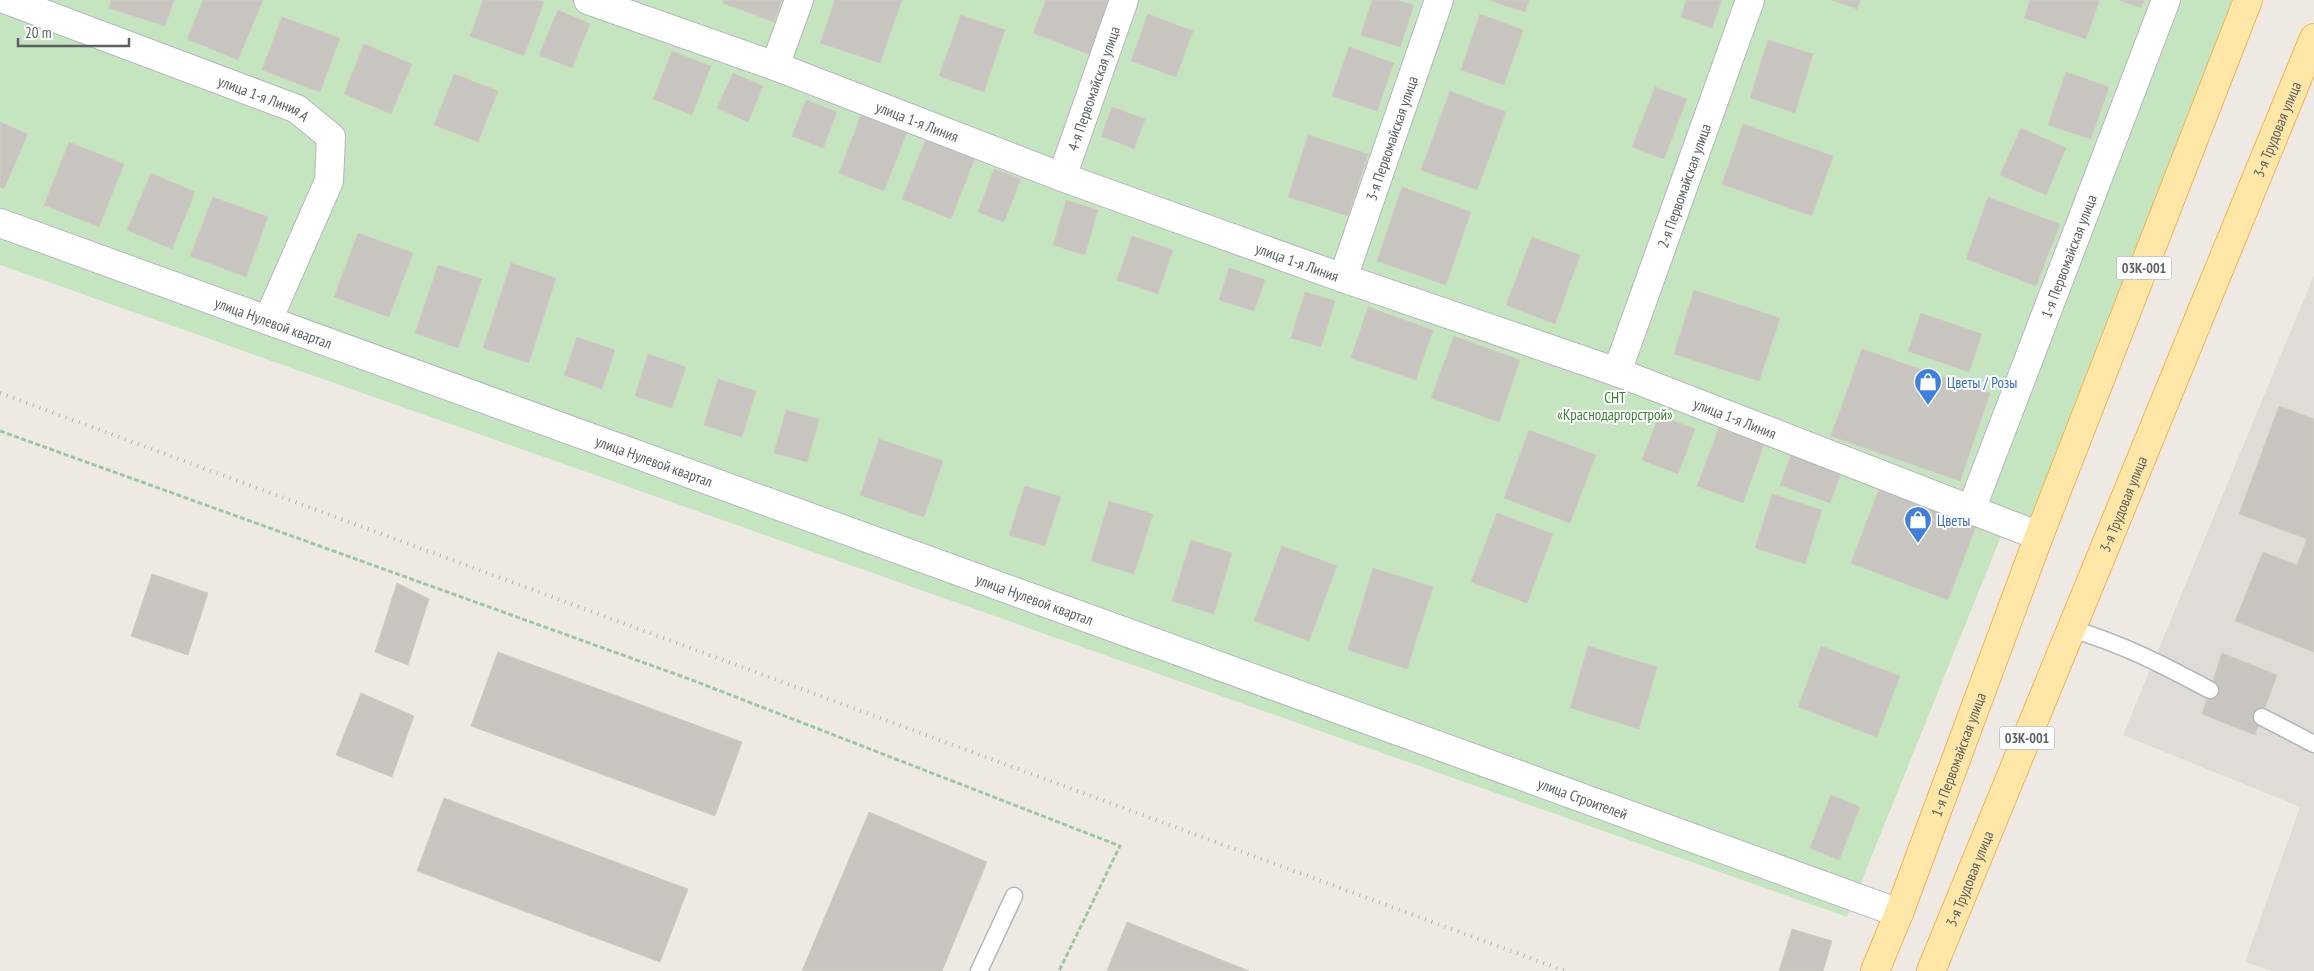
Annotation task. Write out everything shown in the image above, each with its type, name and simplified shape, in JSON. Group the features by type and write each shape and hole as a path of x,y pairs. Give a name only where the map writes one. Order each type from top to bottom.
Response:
{"main road":[{"name":"03К-001","path":"2039,536 2248,0"},
{"name":"3-я Трудовая улица","path":"1931,971 2121,504 2314,38"},
{"name":"1-я Первомайская улица","path":"1874,971 1899,913 2039,536"}],"street":[{"name":"улица 1-я Линия А","path":"6,0 297,109 332,137 329,181 268,320"},
{"name":"улица 1-я Линия","path":"588,0 775,66 1062,177 1343,278 1617,372 2039,536"},
{"path":"775,66 799,0"},
{"name":"4-я Первомайская улица","path":"1062,177 1124,0"},
{"name":"3-я Первомайская улица","path":"1343,278 1439,0"},
{"name":"2-я Первомайская улица","path":"1617,372 1750,0"},
{"name":"1-я Первомайская улица","path":"1971,510 2166,0"},
{"name":"улица Нулевой квартал","path":"0,224 1309,698"},
{"name":"улица Строителей","path":"1309,698 1899,913"}],"lane":[{"path":"2071,629 2100,637 2154,660 2210,690"},
{"path":"2262,717 2314,744"},
{"path":"979,971 1014,896"}],"path":[{"path":"0,431 692,680 1120,846 1059,971"}],"shaded area":[{"path":"2314,275 2314,971 2272,971 2245,962 2300,807 2123,735"}],"green space":[{"name":"СНТ «Краснодаргорстрой»","path":"0,0 2250,0 2039,536 2006,524 1847,917 0,265"}],"building":[{"path":"111,0 174,0 165,26 109,8"},
{"path":"203,0 263,0 238,60 187,39"},
{"path":"483,0 539,0 544,2 524,56 470,36"},
{"path":"724,0 782,0 774,22 723,3"},
{"path":"835,0 902,0 880,63 820,43"},
{"path":"1046,0 1111,0 1091,55 1033,33"},
{"path":"1372,0 1397,0 1414,5 1400,47 1361,35"},
{"path":"1489,0 1529,0 1525,12"},
{"path":"1686,0 1722,0 1712,28 1681,17"},
{"path":"1832,0 1861,0 1857,9"},
{"path":"2030,0 2099,1 2086,39 2024,18"},
{"path":"2119,0 2144,0 2141,8"},
{"path":"558,10 590,24 572,68 539,55"},
{"path":"1148,14 1193,31 1176,77 1131,61"},
{"path":"1480,14 1523,30 1504,85 1461,70"},
{"path":"961,15 1005,30 984,92 939,76"},
{"path":"282,17 340,38 320,92 262,70"},
{"path":"1768,40 1813,54 1795,113 1750,98"},
{"path":"364,44 412,64 391,114 344,94"},
{"path":"1349,47 1394,63 1377,111 1332,96"},
{"path":"672,51 711,66 692,115 653,99"},
{"path":"2066,72 2109,87 2091,139 2048,125"},
{"path":"733,73 763,86 748,122 717,108"},
{"path":"454,74 498,91 478,142 434,125"},
{"path":"1655,87 1687,99 1664,159 1632,147"},
{"path":"1450,91 1506,112 1477,190 1421,170"},
{"path":"806,100 837,112 823,148 792,136"},
{"path":"1112,107 1145,119 1134,149 1101,136"},
{"path":"861,115 907,132 884,191 839,173"},
{"path":"0,122 28,134 4,189 0,187"},
{"path":"1743,124 1833,156 1812,216 1722,184"},
{"path":"2021,128 2066,148 2046,195 2000,175"},
{"path":"1308,135 1368,154 1348,216 1288,197"},
{"path":"926,139 975,158 951,219 902,199"},
{"path":"69,142 124,164 99,227 44,205"},
{"path":"994,169 1021,179 1004,222 978,212"},
{"path":"151,173 195,192 172,249 127,230"},
{"path":"1402,187 1471,212 1446,285 1377,261"},
{"path":"213,197 268,217 246,277 190,256"},
{"path":"1988,197 2060,224 2036,286 1966,259"},
{"path":"1066,200 1098,210 1085,255 1053,245"},
{"path":"358,233 413,253 389,317 334,297"},
{"path":"1132,236 1173,250 1158,294 1117,280"},
{"path":"1532,237 1580,255 1555,324 1506,305"},
{"path":"511,263 556,278 529,363 483,348"},
{"path":"438,265 482,279 458,348 415,333"},
{"path":"1229,268 1265,280 1254,311 1219,300"},
{"path":"1694,290 1780,318 1759,381 1674,354"},
{"path":"1305,292 1335,301 1321,347 1291,338"},
{"path":"1368,307 1433,330 1416,380 1351,358"},
{"path":"1921,313 1982,334 1969,372 1908,351"},
{"path":"1454,336 1520,360 1499,422 1431,398"},
{"path":"577,337 615,350 602,389 564,375"},
{"path":"1862,349 1990,393 1960,481 1831,436"},
{"path":"648,354 686,367 672,408 635,396"},
{"path":"718,379 756,391 742,437 704,425"},
{"path":"2279,406 2314,419 2314,652 2235,621 2263,552 2297,565 2307,539 2239,514"},
{"path":"786,410 819,419 807,462 774,453"},
{"path":"1659,415 1695,429 1678,474 1642,460"},
{"path":"1719,428 1764,445 1743,503 1697,486"},
{"path":"1529,430 1596,455 1570,523 1504,498"},
{"path":"879,439 943,461 924,517 860,495"},
{"path":"1791,455 1841,473 1830,503 1780,485"},
{"path":"1025,486 1061,497 1045,546 1009,535"},
{"path":"1879,489 1976,526 1948,600 1851,563"},
{"path":"1772,494 1822,510 1805,564 1755,548"},
{"path":"1109,501 1153,514 1134,574 1091,561"},
{"path":"1497,513 1553,534 1527,603 1471,582"},
{"path":"1191,540 1232,553 1214,614 1172,601"},
{"path":"1282,546 1337,566 1309,641 1254,621"},
{"path":"1373,568 1433,587 1407,669 1348,650"},
{"path":"152,574 208,593 188,655 131,636"},
{"path":"397,583 429,599 408,665 375,652"},
{"path":"1588,646 1657,667 1639,729 1570,708"},
{"path":"1821,646 1900,676 1877,737 1798,707"},
{"path":"498,652 742,742 715,816 471,726"},
{"path":"2222,653 2277,675 2255,735 2202,714"},
{"path":"361,693 414,716 392,777 336,755"},
{"path":"1831,795 1860,807 1839,860 1810,848"},
{"path":"444,798 688,889 660,962 417,871"},
{"path":"869,812 987,862 942,971 802,971"},
{"path":"1127,922 1249,971 1107,971"},
{"path":"1792,929 1832,941 1823,971 1779,971"}],"railway":[{"path":"0,393 1565,971"}],"place":[{"name":"Цветы / Розы","path":"1928,406"},
{"name":"Цветы","path":"1918,544"}]}
